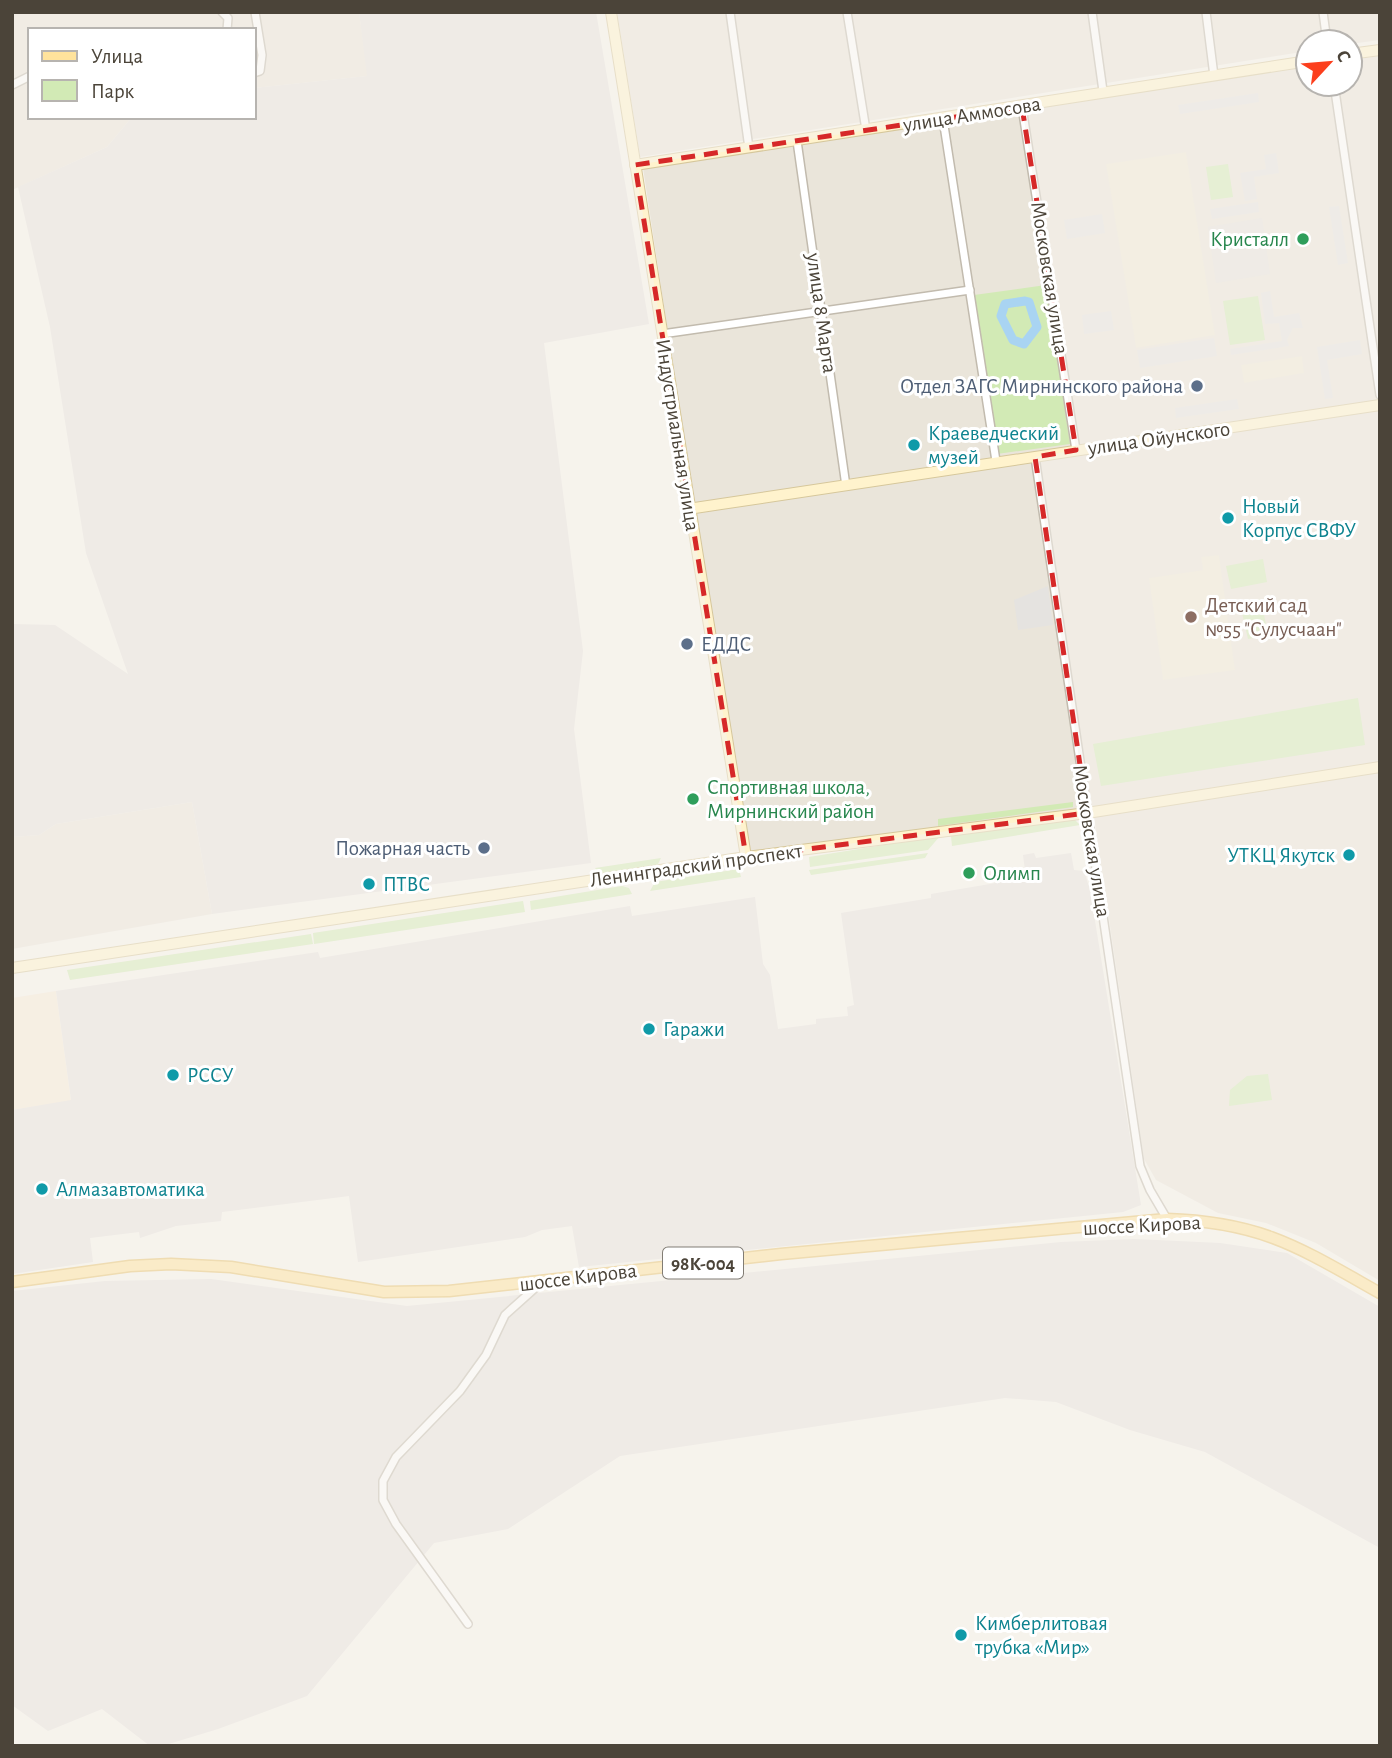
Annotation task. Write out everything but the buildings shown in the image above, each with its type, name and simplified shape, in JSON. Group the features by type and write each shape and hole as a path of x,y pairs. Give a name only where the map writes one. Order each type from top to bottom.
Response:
{"main road":[{"name":"Индустриальная улица","path":"611,12 688,509 746,857"},
{"name":"улица Аммосова","path":"635,165 1294,63"},
{"name":"улица Ойунского","path":"688,509 1380,405"},
{"name":"Ленинградский проспект","path":"12,968 746,857 1087,813 1380,767"},
{"name":"шоссе Кирова","path":"12,1282 120,1267 171,1264 231,1267 394,1292 449,1291 781,1254 1167,1219 1219,1222 1265,1233 1380,1293"}],"street":[{"path":"222,12 228,18 227,28"},
{"path":"255,12 262,55 260,71 256,72"},
{"path":"730,12 748,148"},
{"path":"847,12 866,130"},
{"path":"1092,12 1103,92"},
{"path":"1206,12 1214,76"},
{"path":"12,85 28,77"},
{"path":"1336,98 1380,395"},
{"name":"Московская улица","path":"1022,107 1076,450"},
{"path":"943,119 996,461"},
{"name":"улица 8 Марта","path":"797,141 846,486"},
{"path":"662,334 970,290"},
{"name":"Московская улица","path":"1035,457 1140,1166 1150,1191 1167,1219"},
{"path":"468,1624 396,1524 383,1500 383,1481 396,1457 460,1391 486,1355 505,1315 543,1281"}],"highlighted area":[{"path":"1022,107 1076,450 1035,457 1087,813 746,857 635,165"}],"shaded area":[{"path":"12,12 359,12 368,76 256,88 256,28 28,28 28,119 130,119 107,147 12,190"},
{"path":"359,12 596,12 649,324 544,343 583,651 574,729 591,863 212,914 192,802 56,824 39,835 12,837 12,624 55,625 128,674 86,553 50,327 18,187 107,147 130,119 256,119 256,88 367,76"},
{"path":"617,12 1380,12 1380,40 1364,42 1364,28 1294,28 1294,53 640,157"},
{"path":"1380,56 1380,1281 1316,1243 1266,1223 1218,1213 1156,1180 1144,1159 1093,809 748,859 643,168 1294,68 1294,98 1364,98 1364,58"},
{"path":"1258,93 1259,102 1180,114 1178,105"},
{"path":"1186,152 1215,335 1136,348 1106,164"},
{"path":"1276,153 1279,173 1254,177 1257,199 1245,201 1240,173 1266,169 1264,155"},
{"path":"1258,202 1259,212 1212,219 1210,209"},
{"path":"1339,206 1348,263 1338,265 1329,207"},
{"path":"1102,214 1105,233 1067,239 1064,220"},
{"path":"1262,218 1270,274 1216,283 1208,227"},
{"path":"1270,291 1274,317 1299,313 1303,328 1293,328 1287,340 1289,346 1231,355 1230,349 1282,341 1279,323 1265,324 1261,293"},
{"path":"1111,311 1114,330 1084,334 1082,315"},
{"path":"1214,338 1217,356 1140,368 1137,350"},
{"path":"1360,340 1362,354 1327,360 1333,398 1325,399 1317,347"},
{"path":"1302,356 1304,373 1244,383 1241,365"},
{"path":"1237,399 1239,409 1176,418 1175,408"},
{"name":"Детский сад №55 \"Сулусчаан\"","path":"1219,555 1235,670 1163,680 1149,578 1203,570 1201,557"},
{"path":"1048,586 1053,625 1018,630 1014,600"},
{"path":"192,802 212,914 12,949 12,837 39,835 56,824"},
{"path":"1034,853 1036,858 1071,853 1074,870 1084,871 1090,890 1141,1205 1123,1212 579,1267 572,1226 542,1230 525,1237 358,1262 349,1196 222,1212 221,1221 176,1226 140,1238 139,1232 90,1238 93,1262 12,1274 12,1110 71,1100 56,991 318,952 320,958 630,906 632,916 755,897 763,964 770,975 778,1029 816,1024 816,1019 848,1016 847,1007 854,1005 841,913 1026,878 1023,855"},
{"path":"56,991 71,1101 12,1110 12,998"},
{"path":"1135,1239 1220,1243 1287,1253 1380,1307 1380,1548 1205,1452 1130,1430 1056,1402 1005,1398 620,1456 508,1529 434,1543 307,1696 218,1729 162,1746 150,1746 102,1709 48,1731 12,1705 12,1291 105,1281 211,1279 407,1306 1061,1242"}],"green space":[{"path":"1228,164 1233,197 1211,200 1206,167"},
{"path":"1046,285 1070,444 997,454 974,295"},
{"path":"1258,296 1265,340 1230,345 1223,301"},
{"path":"1263,559 1267,582 1231,589 1226,566"},
{"path":"1261,599 1268,635 1248,639 1240,604"},
{"path":"1358,698 1365,745 1101,786 1093,744"},
{"path":"1073,802 1073,807 938,826 938,819"},
{"path":"1073,818 1080,825 952,846 951,836"},
{"path":"940,836 928,850 810,867 809,857"},
{"path":"928,853 925,858 811,875 809,870"},
{"path":"661,858 657,866 601,875 595,868"},
{"path":"739,869 741,877 650,891 655,882"},
{"path":"622,886 629,888 632,894 531,910 530,901"},
{"path":"523,901 525,912 314,944 313,933"},
{"path":"311,934 313,944 70,980 67,970"},
{"path":"1268,1074 1272,1100 1229,1106 1230,1090 1247,1076"}],"waterway":[{"path":"1025,301 1029,302 1037,327 1024,344 1013,340 1001,316 1005,304 1025,301"}],"place":[{"name":"Кристалл","path":"1303,239"},
{"name":"Отдел ЗАГС Мирнинского района","path":"1197,386"},
{"name":"Краеведческий музей","path":"914,445"},
{"name":"Новый Корпус СВФУ","path":"1228,518"},
{"name":"Детский сад №55 \"Сулусчаан\"","path":"1191,617"},
{"name":"ЕДДС","path":"687,644"},
{"name":"Спортивная школа, Мирнинский район","path":"693,799"},
{"name":"Пожарная часть","path":"484,848"},
{"name":"УТКЦ Якутск","path":"1349,855"},
{"name":"Олимп","path":"969,873"},
{"name":"ПТВС","path":"369,884"},
{"name":"Гаражи","path":"649,1029"},
{"name":"РССУ","path":"173,1075"},
{"name":"Алмазавтоматика","path":"42,1189"},
{"name":"Кимберлитовая трубка «Мир»","path":"961,1635"}]}
